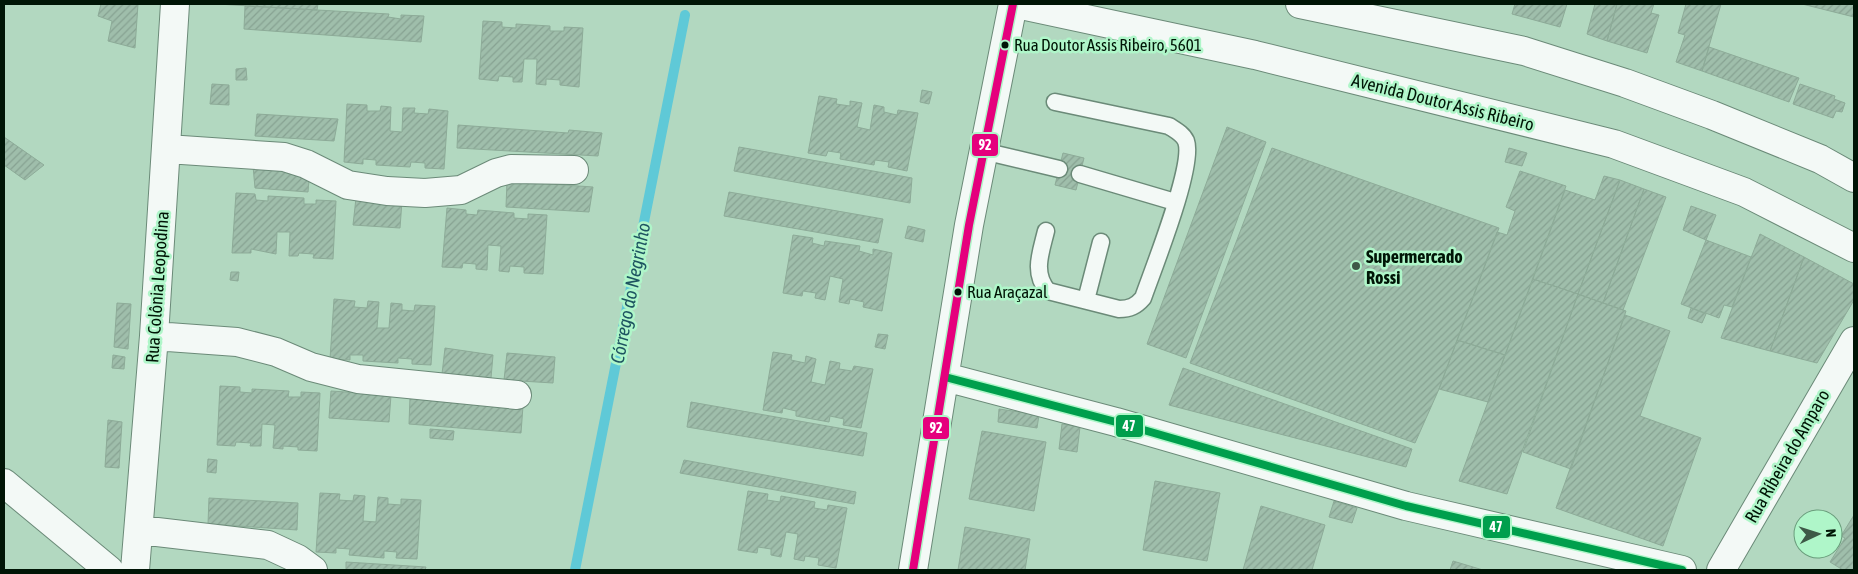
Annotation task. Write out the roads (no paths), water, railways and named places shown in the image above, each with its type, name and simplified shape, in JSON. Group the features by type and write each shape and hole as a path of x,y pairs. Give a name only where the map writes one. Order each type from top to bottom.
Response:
{"street":[{"name":"Rua Colônia Leopodina","path":"135,570 140,530 176,4"},
{"path":"913,570 983,151 1014,4"},
{"name":"Avenida Doutor Assis Ribeiro","path":"1014,4 1255,54 1614,144 1744,192 1854,248"},
{"path":"1300,4 1524,51 1561,62 1712,115 1820,159 1854,178"},
{"path":"167,149 284,157 306,164 348,185 387,191 425,193 461,190 512,169 574,170"},
{"path":"154,336 237,342 276,352 311,367 358,379 517,395"},
{"name":"Rua Ríbeira do Amparo","path":"1721,570 1854,341"},
{"path":"946,376 1116,422 1406,506 1682,570"},
{"path":"4,483 109,570"},
{"path":"140,530 268,546 298,558 313,570"}],"lane":[{"path":"1046,231 1038,273 1041,283 1048,291 1119,309 1128,309 1137,305 1143,298 1187,166 1188,154 1186,140 1179,132 1169,126 1055,102"},
{"path":"983,151 1059,169"},
{"path":"1080,174 1175,202"},
{"path":"1086,300 1101,242"}],"waterway":[{"name":"Córrego do Negrinho","path":"575,570 685,15"}],"place":[{"name":"Rua Doutor Assis Ribeiro, 5601","path":"1005,45"},
{"name":"Supermercado Rossi","path":"1356,266"},
{"name":"Rua Araçazal","path":"958,292"}]}
